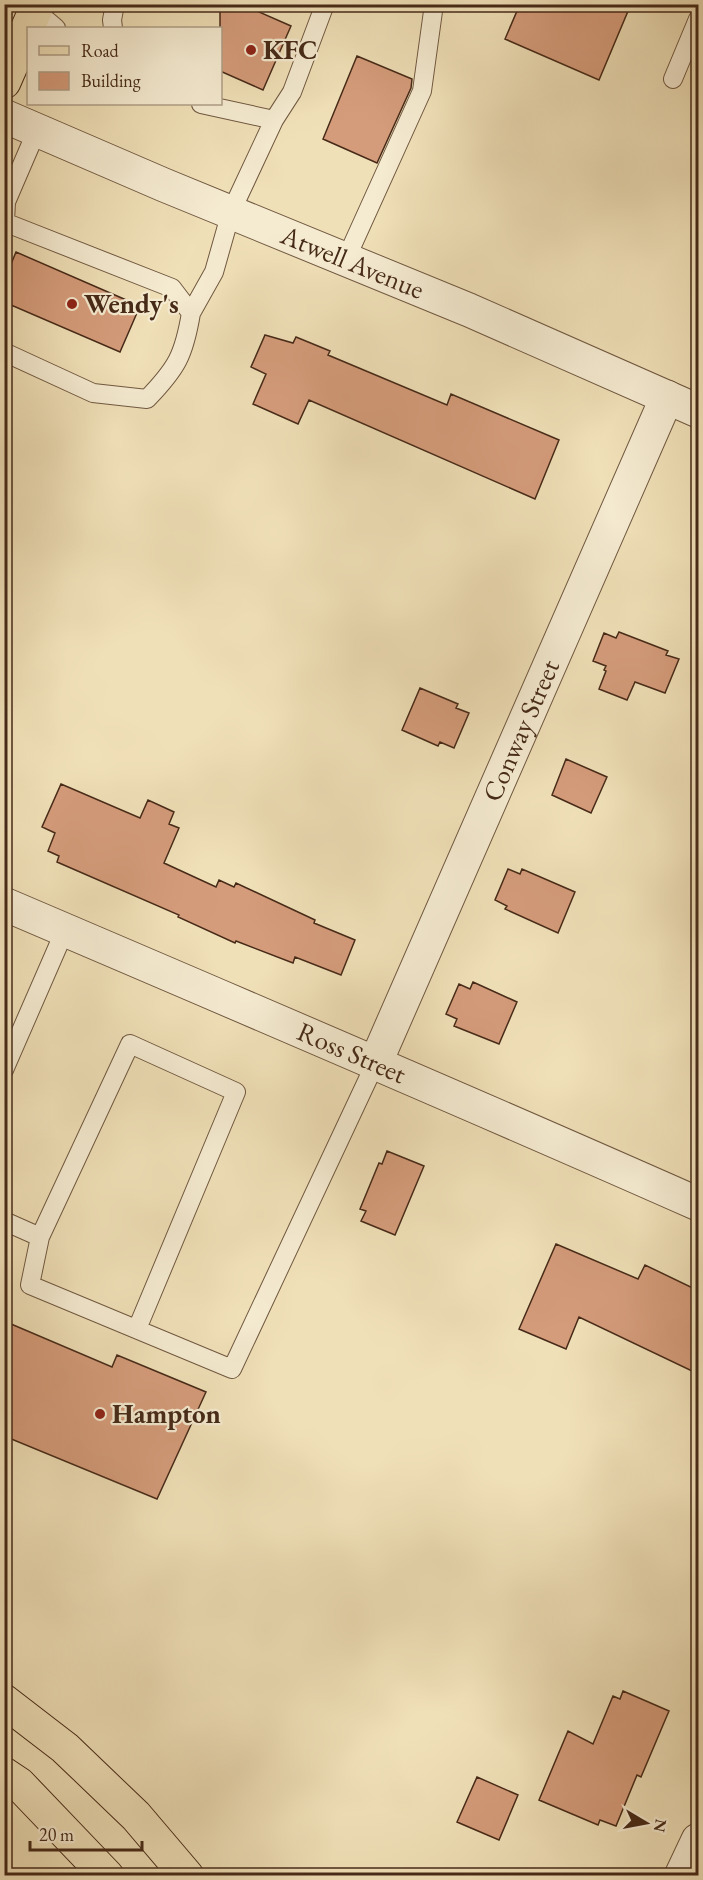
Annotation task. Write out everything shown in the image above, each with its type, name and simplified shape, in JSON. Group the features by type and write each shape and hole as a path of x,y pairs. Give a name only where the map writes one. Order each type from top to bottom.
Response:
{"main road":[{"path":"4,82 27,42"},
{"path":"4,1701 65,1748 136,1816 187,1875"},
{"path":"4,1774 19,1784 107,1875"}],"street":[{"name":"Atwell Avenue","path":"4,116 469,309 699,411"},
{"name":"Conway Street","path":"375,1064 667,397"},
{"name":"Ross Street","path":"4,904 699,1204"},
{"path":"681,1875 699,1840"}],"lane":[{"path":"113,27 115,4"},
{"path":"4,352 93,393 147,399 169,376 186,345 191,313 214,272 231,212 274,120 292,92 325,4"},
{"path":"346,259 422,91 434,4"},
{"path":"673,79 699,19"},
{"path":"206,105 274,120"},
{"path":"37,130 6,202 5,222 172,288 191,313"},
{"path":"4,1070 65,930"},
{"path":"137,1329 236,1092 130,1044 40,1237 30,1285 232,1369 375,1064"},
{"path":"4,1221 40,1237"}],"building":[{"name":"KFC","path":"220,4 241,4 291,26 263,90 222,72 222,27 220,27"},
{"path":"520,4 631,4 599,80 505,39"},
{"path":"357,56 412,79 411,88 377,163 323,139"},
{"name":"Wendy's","path":"16,252 140,306 120,352 4,302 4,281"},
{"path":"265,335 293,343 296,337 330,351 328,355 447,405 451,394 559,440 535,499 309,400 298,424 253,404 266,374 251,367"},
{"path":"619,632 668,651 666,655 679,659 665,693 635,682 627,700 599,689 606,666 593,661 604,633 616,638"},
{"path":"420,688 458,704 456,708 469,713 454,748 440,742 438,746 402,730"},
{"path":"566,759 607,777 591,813 552,795"},
{"path":"61,784 140,818 148,800 174,812 169,824 179,828 164,863 216,887 219,880 234,887 236,883 315,920 314,923 355,940 341,975 295,957 293,963 236,941 235,943 178,917 179,915 57,862 59,856 48,851 55,833 42,827"},
{"path":"508,869 520,874 522,869 575,892 558,933 505,909 507,906 495,900"},
{"path":"473,982 517,1002 499,1044 454,1026 457,1019 446,1014 459,984 470,989"},
{"path":"387,1151 424,1166 395,1235 361,1221 366,1211 360,1209 379,1163 382,1164"},
{"path":"556,1244 638,1279 645,1265 699,1291 699,1355 692,1371 579,1317 566,1349 519,1329"},
{"name":"Hampton","path":"4,1321 112,1367 117,1355 206,1392 157,1499 4,1436"},
{"path":"623,1691 669,1711 641,1777 637,1775 616,1826 600,1820 598,1825 539,1800 568,1731 593,1744 613,1696 620,1699"},
{"path":"477,1777 518,1795 499,1840 457,1822"}],"place":[{"name":"KFC","path":"251,50"},
{"name":"Wendy's","path":"72,304"},
{"name":"Hampton","path":"100,1414"}]}
